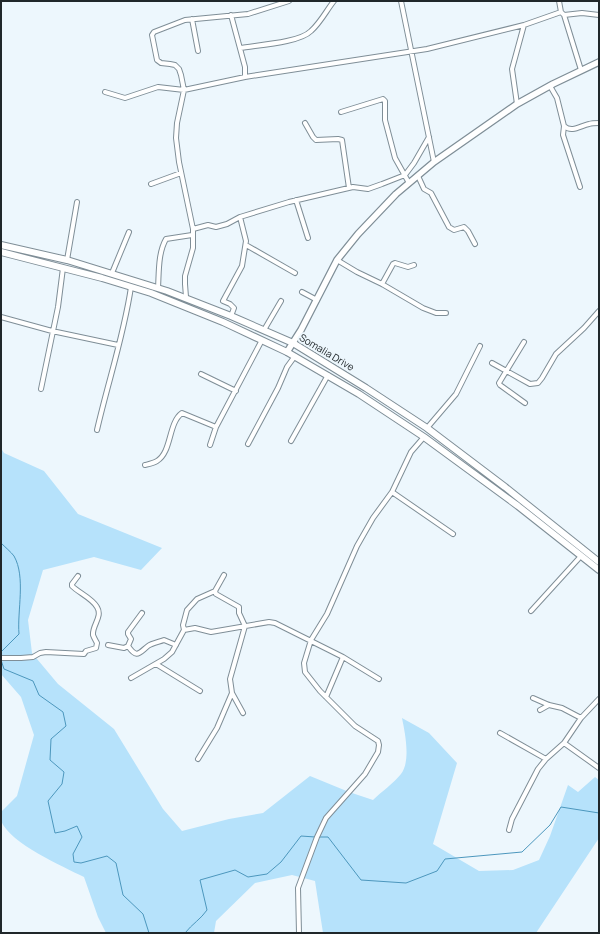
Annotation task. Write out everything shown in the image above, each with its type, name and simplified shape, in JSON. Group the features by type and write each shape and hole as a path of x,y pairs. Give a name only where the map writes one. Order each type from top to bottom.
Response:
{"main road":[{"name":"Somalia Drive","path":"1,245 67,260 186,297 293,343 427,428 505,487 599,562"},
{"name":"Somalia Drive","path":"1,252 131,286 179,303 295,356 359,394 424,437 518,506 599,570"}],"street":[{"path":"186,297 185,276 193,248 193,229 181,173 176,138 177,123 184,90 179,69 175,65 162,64 157,60 152,35 154,32 175,23 192,19 248,14 280,2 290,1"},
{"path":"240,48 288,41 310,32 322,19 334,1"},
{"path":"401,1 434,162"},
{"path":"559,1 581,70"},
{"path":"105,92 125,98 158,87 184,90 245,77 437,47 524,25 563,13 582,12 599,15"},
{"path":"231,15 245,67 245,77"},
{"path":"192,19 198,51"},
{"path":"517,104 512,69 524,25"},
{"path":"287,352 317,300 337,260 358,234 384,206 434,162 517,104 599,62"},
{"path":"550,86 558,102 564,126 563,135 580,187"},
{"path":"340,112 383,99 385,101 385,120 395,158 409,183"},
{"path":"305,123 316,140 342,140 349,188"},
{"path":"564,126 567,129 573,129 588,124 599,123"},
{"path":"193,229 208,225 216,227 227,224 258,210 296,200 353,187 368,189 405,175 414,163 429,137"},
{"path":"150,184 181,173"},
{"path":"418,176 424,188 431,193 449,227 454,230 464,228 468,231 475,244"},
{"path":"296,200 308,238"},
{"path":"67,260 77,202"},
{"path":"231,316 234,308 230,304 224,302 223,299 242,266 246,245 240,217"},
{"path":"112,273 129,232"},
{"path":"158,288 160,257 166,239 192,235"},
{"path":"246,245 295,273"},
{"path":"337,260 427,310 436,314 446,313"},
{"path":"382,284 393,264 395,263 408,267 414,265"},
{"path":"41,389 58,308 63,268"},
{"path":"97,430 128,305 131,286"},
{"path":"302,292 317,300"},
{"path":"264,330 281,301"},
{"path":"492,363 530,384 538,383 556,354 584,328 599,311"},
{"path":"1,316 52,331 118,346"},
{"path":"210,445 216,427 262,340"},
{"path":"524,342 500,382 500,385 525,403"},
{"path":"427,428 456,394 480,346"},
{"path":"248,444 278,388 287,367 295,356"},
{"path":"201,374 236,391"},
{"path":"291,441 328,375"},
{"path":"145,465 161,458 175,421 182,413 216,427"},
{"path":"299,933 298,888 317,837 326,818 364,774 378,752 379,745 378,740 355,726 326,696 305,672 304,663 311,640 327,614 358,546 373,518 392,492 411,452 424,437"},
{"path":"392,492 453,534"},
{"path":"531,611 581,556"},
{"path":"131,678 156,664 172,652 184,630 183,625 186,610 197,599 215,591 224,575"},
{"path":"1,658 21,658 46,652 84,654 86,651 96,648 98,643 93,634 99,617 98,608 93,602 72,586 78,576"},
{"path":"215,591 216,594 239,607 239,613 245,626 230,679 232,693 243,713"},
{"path":"108,645 124,648 128,646 131,639 128,632 142,613"},
{"path":"184,630 196,628 211,632 268,622 275,623 343,657 379,679"},
{"path":"128,646 132,652 137,654 142,653 149,645 164,640 176,645"},
{"path":"326,696 343,657"},
{"path":"156,664 200,690"},
{"path":"198,759 217,728 232,693"},
{"path":"533,698 549,705 555,705 581,718"},
{"path":"509,830 512,819 538,770 546,759 564,743 581,718 599,699"},
{"path":"540,710 549,705"},
{"path":"500,733 546,759"},
{"path":"564,743 599,768"}],"shaded area":[{"path":"1,448 4,453 44,471 78,514 162,548 141,570 94,557 43,570 28,620 32,653 58,684 114,729 163,809 182,831 229,819 263,813 310,776 373,800 401,774 404,768 407,755 405,731 402,718 429,733 457,763 433,844 479,871 513,870 539,860 550,836 568,785 578,792 595,777 599,780 599,838 536,933 323,933 315,881 292,875 255,883 216,921 214,933 106,933 98,917 84,877 51,861 26,846 7,830 1,820 1,812 17,796 34,735 21,697 1,674"}],"waterway":[{"path":"1,543 14,556 18,564 20,574 19,634 1,652"},
{"path":"1,660 4,669 33,681 39,695 63,712 66,726 51,739 50,760 64,772 62,784 48,801 55,833 77,826 82,837 73,854 74,862 81,863 107,856 116,863 123,895 143,914 149,933"},
{"path":"319,837 328,837 361,880 406,883 437,871 445,859 522,852 550,825 561,807 599,813"},
{"path":"185,933 207,910 200,880 235,870 248,877 267,874 281,862 301,836 315,837"}]}
